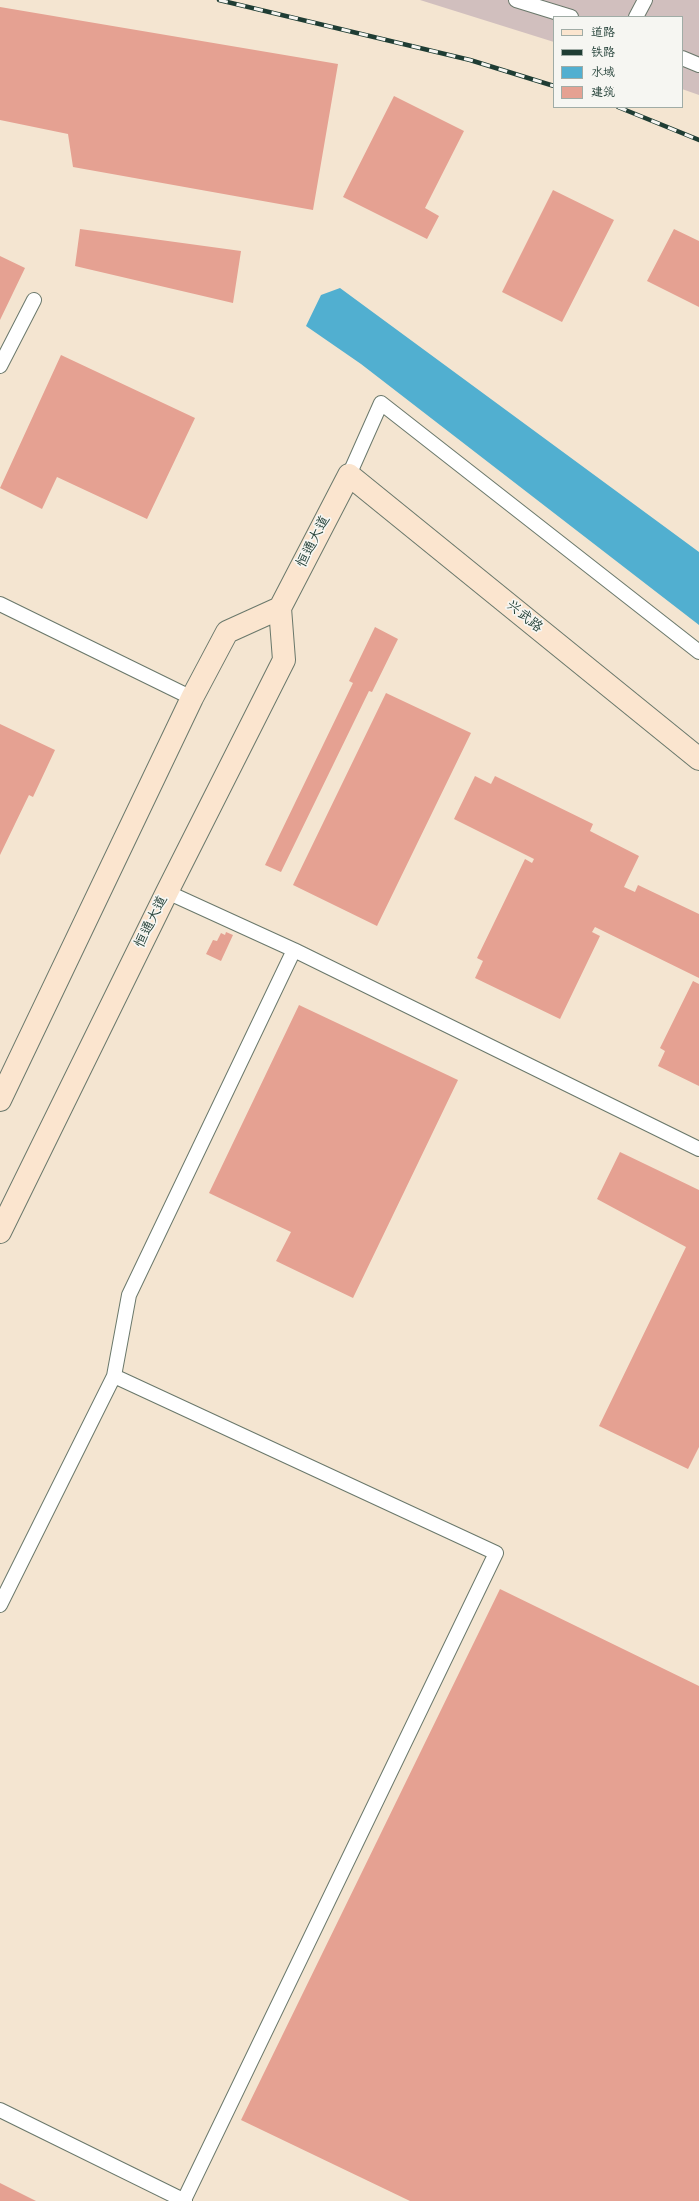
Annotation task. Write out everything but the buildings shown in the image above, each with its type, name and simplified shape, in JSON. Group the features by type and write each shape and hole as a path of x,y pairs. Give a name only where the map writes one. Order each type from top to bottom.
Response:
{"main road":[{"name":"恒通大道","path":"0,1232 166,892 284,660 280,608 349,475"},
{"name":"兴武路","path":"349,475 699,759"},
{"path":"0,1100 192,698 227,632 280,608"}],"lane":[{"path":"516,0 568,16"},
{"path":"637,16 645,0"},
{"path":"683,58 699,65"},
{"path":"0,366 34,300"},
{"path":"349,475 381,403 699,652"},
{"path":"0,604 192,698"},
{"path":"166,892 294,950 699,1149"},
{"path":"0,1605 114,1376 129,1295 294,950"},
{"path":"0,2110 184,2201 496,1553 114,1376"}],"shaded area":[{"path":"420,0 699,0 699,95 683,89 683,16 553,16 553,42"}],"water":[{"path":"340,288 699,552 699,625 361,364 306,326 321,295"}],"railway":[{"path":"219,0 470,60 553,86"},
{"path":"620,108 699,140"}]}
